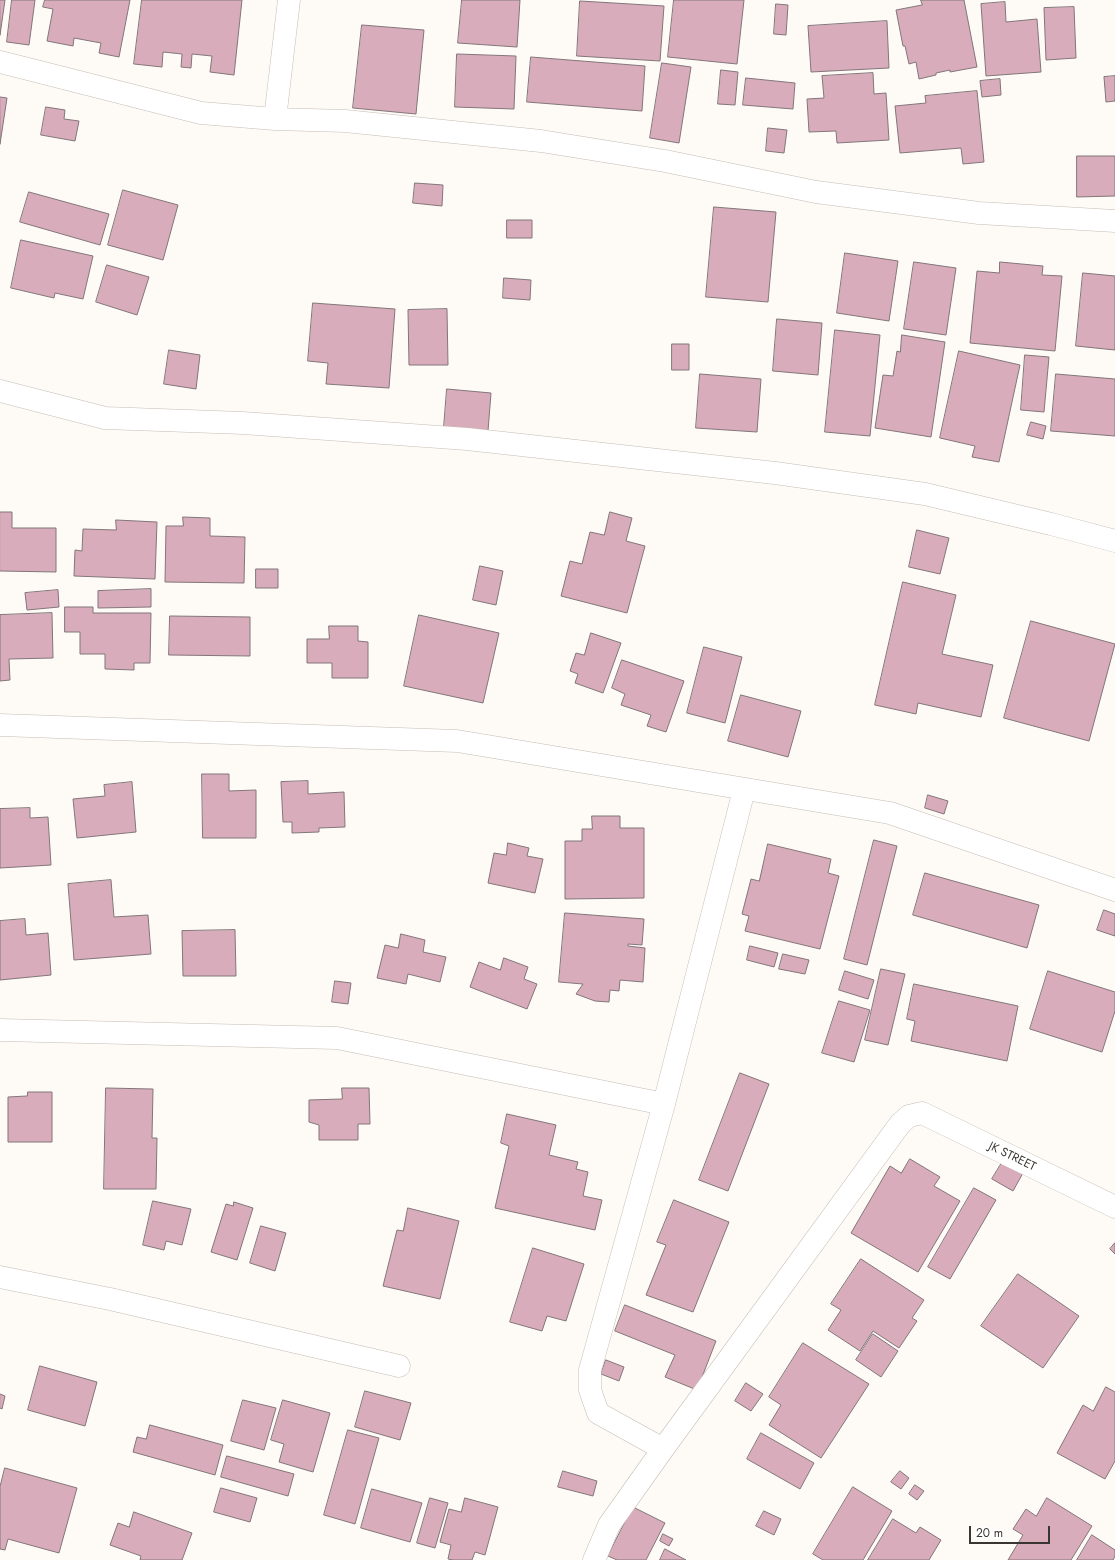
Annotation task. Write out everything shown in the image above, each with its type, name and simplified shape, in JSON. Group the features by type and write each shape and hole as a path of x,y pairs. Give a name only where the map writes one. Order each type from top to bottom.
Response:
{"street":[{"path":"275,119 289,0"},
{"path":"0,62 201,113 275,119 345,121 541,141 665,161 816,192 979,213 1115,221"},
{"path":"0,391 105,418 243,423 467,439 782,474 925,494 1051,524 1115,542"},
{"path":"0,726 457,741 890,814 1115,890"},
{"path":"594,1560 610,1525 663,1449 598,1412 590,1390 590,1370 664,1104 744,790"},
{"path":"0,1030 338,1038 664,1104"},
{"name":"JK STREET","path":"663,1449 900,1124 909,1116 922,1113 1115,1207"},
{"path":"0,1277 110,1298 400,1366"}],"building":[{"path":"0,0 5,0 0,35"},
{"path":"12,0 35,0 29,45 7,42"},
{"path":"45,0 130,0 119,57 99,53 101,43 74,38 73,46 47,41 53,9 43,7"},
{"path":"142,0 242,0 234,75 210,72 212,56 192,54 191,68 181,67 182,54 163,52 162,67 134,64"},
{"path":"462,0 520,0 517,47 458,43"},
{"path":"674,0 744,0 737,64 668,57"},
{"path":"921,0 964,0 977,67 950,72 950,70 919,79 916,62 909,64 905,46 903,46 896,10 922,5"},
{"path":"580,1 664,6 660,61 577,56"},
{"path":"1005,2 1006,22 1037,19 1041,72 986,76 981,4"},
{"path":"776,4 788,5 786,35 774,34"},
{"path":"1074,7 1076,58 1046,60 1044,8"},
{"path":"887,21 889,68 811,72 808,26"},
{"path":"362,25 424,30 416,114 353,108"},
{"path":"457,54 516,56 514,109 455,107"},
{"path":"531,57 645,66 642,111 527,102"},
{"path":"662,63 691,67 679,143 650,138"},
{"path":"721,70 738,72 735,105 718,104"},
{"path":"873,73 874,94 886,93 889,140 837,143 836,131 809,132 807,99 824,98 822,76"},
{"path":"1115,76 1115,101 1106,102 1104,77"},
{"path":"746,78 795,83 793,109 743,105"},
{"path":"1000,79 1001,95 982,97 980,81"},
{"path":"977,91 984,162 963,164 961,148 900,153 895,106 926,103 925,96"},
{"path":"0,97 7,98 0,144"},
{"path":"46,107 65,110 64,119 79,121 75,141 41,135"},
{"path":"768,128 787,130 784,153 766,151"},
{"path":"1077,156 1115,156 1115,196 1077,197"},
{"path":"415,183 443,185 442,206 413,203"},
{"path":"123,190 178,205 163,260 108,245"},
{"path":"29,192 109,214 100,245 20,222"},
{"path":"714,207 776,212 768,302 706,297"},
{"path":"507,220 532,220 532,238 507,238"},
{"path":"21,240 93,256 83,299 55,293 54,298 11,288"},
{"path":"845,253 898,261 889,321 837,313"},
{"path":"914,262 956,268 946,335 904,329"},
{"path":"1000,262 1043,266 1042,275 1062,276 1055,351 970,343 977,271 999,273"},
{"path":"107,265 149,277 137,315 96,302"},
{"path":"1083,273 1115,276 1115,350 1076,346"},
{"path":"504,278 531,280 530,300 503,298"},
{"path":"313,303 395,309 389,388 326,384 328,363 308,361"},
{"path":"447,309 448,365 409,365 408,310"},
{"path":"777,319 822,323 818,375 773,371"},
{"path":"835,330 880,335 870,436 825,432"},
{"path":"902,335 945,342 931,437 875,428 883,375 893,376 897,351 900,352"},
{"path":"672,344 689,344 689,370 672,370"},
{"path":"169,350 200,355 196,389 164,384"},
{"path":"959,351 1020,365 999,462 972,457 975,446 940,438"},
{"path":"1025,355 1049,357 1044,412 1021,410"},
{"path":"700,374 761,379 757,432 696,428"},
{"path":"1056,374 1115,379 1115,436 1051,431"},
{"path":"447,389 491,393 488,431 444,427"},
{"path":"1031,422 1046,426 1043,439 1027,435"},
{"path":"0,512 12,512 12,528 56,528 56,572 0,571"},
{"path":"610,512 632,518 626,541 645,546 627,613 561,596 570,561 582,564 590,532 604,535"},
{"path":"183,517 210,518 210,536 245,537 244,583 165,582 166,526 183,526"},
{"path":"116,520 157,522 155,579 74,576 75,550 82,551 83,529 116,530"},
{"path":"917,530 949,538 940,574 909,567"},
{"path":"480,566 503,571 496,605 473,600"},
{"path":"256,569 278,569 278,588 256,588"},
{"path":"903,582 956,595 942,654 993,665 981,717 918,703 916,714 875,705"},
{"path":"151,589 151,607 98,608 98,591"},
{"path":"58,590 59,607 27,610 25,593"},
{"path":"65,607 93,607 93,613 151,613 150,663 134,663 134,670 105,669 105,654 80,654 80,632 65,632"},
{"path":"52,613 53,658 9,659 10,680 0,681 0,615"},
{"path":"419,615 499,633 483,703 404,686"},
{"path":"170,616 250,617 250,656 169,655"},
{"path":"1031,621 1115,644 1089,741 1004,718"},
{"path":"329,626 358,626 358,641 368,642 368,678 332,678 332,663 307,663 307,639 329,639"},
{"path":"591,633 621,643 603,693 575,683 578,674 570,671 576,653 584,655"},
{"path":"704,647 742,657 725,723 687,713"},
{"path":"622,660 684,681 666,732 647,726 651,715 621,705 625,694 612,688"},
{"path":"741,695 801,711 788,757 728,741"},
{"path":"202,774 229,774 229,791 256,790 256,838 203,838"},
{"path":"308,781 308,794 344,792 345,827 319,828 319,832 292,833 292,822 283,822 281,782"},
{"path":"132,782 136,832 77,838 73,799 105,796 104,785"},
{"path":"928,795 948,801 944,814 925,808"},
{"path":"30,808 30,818 48,817 51,865 0,868 0,809"},
{"path":"592,816 620,816 620,828 644,828 644,898 565,899 565,841 582,841 582,829 592,829"},
{"path":"874,840 897,846 867,965 844,959"},
{"path":"508,843 529,848 527,856 543,859 535,893 488,883 494,853 506,855"},
{"path":"768,844 831,859 828,873 839,876 820,949 745,931 749,916 742,914 751,879 759,881"},
{"path":"925,873 1039,905 1027,948 913,915"},
{"path":"111,880 114,917 148,915 151,954 74,960 68,884"},
{"path":"1104,910 1115,914 1115,936 1097,930"},
{"path":"565,913 644,919 642,945 628,944 628,946 645,948 643,982 620,980 619,991 610,990 609,1002 595,1001 576,994 583,984 559,982"},
{"path":"25,919 26,935 48,933 51,975 0,980 0,921"},
{"path":"235,930 236,976 183,976 182,931"},
{"path":"401,934 425,940 423,952 446,957 440,982 408,974 406,984 377,978 385,945 398,948"},
{"path":"750,946 778,953 774,967 747,960"},
{"path":"783,954 809,960 805,974 779,969"},
{"path":"504,958 528,967 524,979 537,984 527,1009 470,987 479,962 500,970"},
{"path":"881,969 905,974 888,1045 865,1040"},
{"path":"845,971 874,980 868,999 839,990"},
{"path":"1048,971 1115,992 1115,1011 1102,1052 1030,1029"},
{"path":"335,981 351,983 348,1004 332,1002"},
{"path":"914,984 1018,1006 1007,1061 911,1041 915,1021 907,1019"},
{"path":"839,1001 870,1010 854,1062 822,1053"},
{"path":"740,1073 769,1084 728,1191 699,1180"},
{"path":"106,1088 153,1089 152,1138 157,1138 156,1189 104,1189"},
{"path":"342,1088 369,1088 370,1124 358,1124 358,1140 319,1140 319,1125 309,1122 309,1100 342,1099"},
{"path":"28,1092 52,1092 52,1142 8,1142 8,1097 27,1096"},
{"path":"507,1114 556,1125 549,1155 578,1162 576,1169 588,1172 583,1196 602,1200 595,1230 495,1208 509,1146 501,1143"},
{"path":"910,1159 940,1177 934,1186 960,1201 918,1272 851,1233 890,1166 901,1173"},
{"path":"1003,1161 1023,1173 1013,1191 992,1179"},
{"path":"974,1188 996,1200 950,1279 928,1267"},
{"path":"674,1200 729,1222 693,1312 646,1295 666,1245 657,1242"},
{"path":"153,1201 191,1209 182,1245 166,1241 164,1250 143,1245"},
{"path":"234,1202 253,1208 237,1260 211,1252 226,1204 233,1206"},
{"path":"408,1208 459,1221 440,1299 383,1286 397,1230 403,1231"},
{"path":"261,1226 286,1233 275,1271 250,1263"},
{"path":"1115,1243 1115,1254 1110,1249"},
{"path":"533,1248 584,1264 566,1321 547,1316 542,1331 510,1322"},
{"path":"861,1259 924,1300 912,1318 917,1321 899,1348 873,1331 860,1351 828,1330 841,1310 831,1304"},
{"path":"1018,1274 1079,1316 1043,1368 981,1326"},
{"path":"625,1305 716,1341 697,1390 665,1377 675,1355 615,1331"},
{"path":"873,1334 898,1351 881,1377 856,1360"},
{"path":"803,1343 869,1384 821,1458 769,1425 781,1405 769,1397"},
{"path":"606,1360 624,1367 619,1381 601,1374"},
{"path":"40,1366 97,1382 85,1426 28,1410"},
{"path":"746,1383 763,1394 751,1411 735,1401"},
{"path":"1106,1387 1115,1392 1115,1461 1105,1479 1057,1453 1083,1405 1093,1411"},
{"path":"365,1391 411,1403 400,1440 355,1427"},
{"path":"0,1394 5,1396 2,1409 0,1408"},
{"path":"243,1400 276,1408 264,1450 231,1441"},
{"path":"283,1400 330,1413 313,1472 279,1462 284,1444 271,1440"},
{"path":"150,1425 223,1445 215,1475 133,1452 137,1437 146,1439"},
{"path":"348,1430 379,1438 355,1524 324,1515"},
{"path":"761,1433 814,1463 800,1489 747,1459"},
{"path":"227,1456 294,1474 288,1496 221,1477"},
{"path":"5,1468 77,1488 59,1553 8,1539 5,1550 0,1549 0,1487"},
{"path":"563,1471 597,1481 593,1496 558,1487"},
{"path":"900,1471 909,1478 901,1489 891,1482"},
{"path":"915,1485 924,1491 917,1500 909,1494"},
{"path":"853,1487 892,1511 863,1560 823,1560 813,1554"},
{"path":"221,1488 257,1498 250,1522 214,1512"},
{"path":"372,1489 422,1503 410,1542 361,1528"},
{"path":"430,1498 448,1503 435,1548 417,1543"},
{"path":"465,1498 498,1507 485,1555 475,1552 472,1560 448,1559 451,1545 440,1542 449,1509 461,1512"},
{"path":"1047,1498 1092,1526 1071,1560 1008,1560 1023,1535 1013,1529 1026,1509 1036,1516"},
{"path":"633,1507 665,1523 646,1560 617,1560 608,1556"},
{"path":"764,1511 781,1519 774,1535 756,1526"},
{"path":"134,1512 192,1533 182,1560 140,1560 141,1556 110,1545 118,1523 129,1527"},
{"path":"893,1519 916,1533 920,1527 941,1540 929,1560 868,1560"},
{"path":"663,1534 673,1539 669,1546 660,1541"},
{"path":"1092,1535 1115,1550 1113,1560 1077,1560"},
{"path":"665,1549 686,1560 660,1560"}]}
